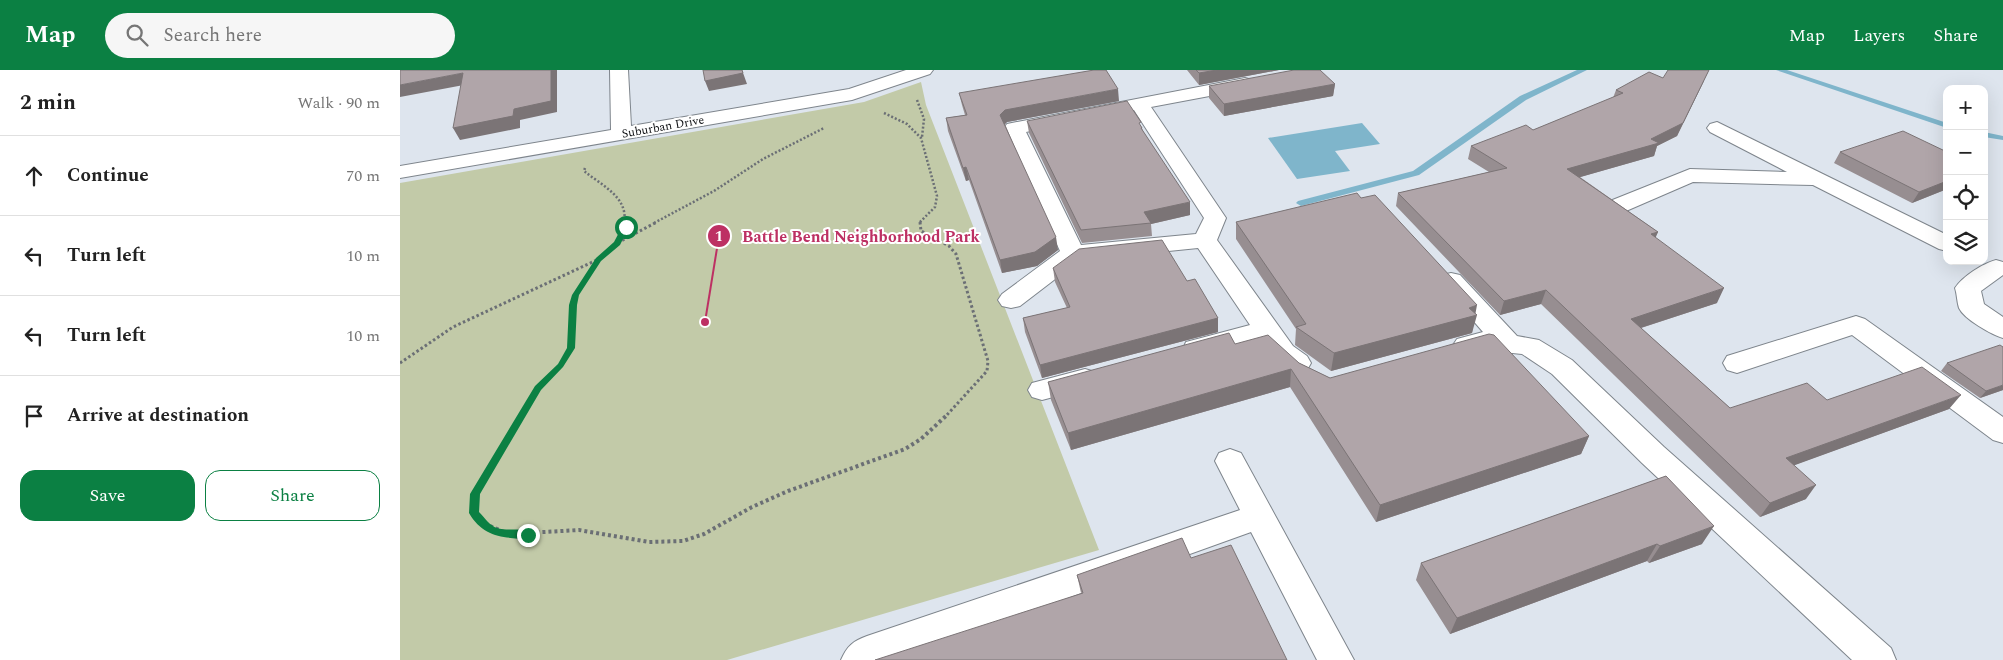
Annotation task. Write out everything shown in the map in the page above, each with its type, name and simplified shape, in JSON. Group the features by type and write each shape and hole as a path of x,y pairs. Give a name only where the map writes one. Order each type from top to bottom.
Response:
{"street":[{"path":"619,70 621,134"},
{"name":"Suburban Drive","path":"400,172 852,94 924,70"},
{"path":"1073,253 1014,128 1260,81"},
{"path":"1139,103 1215,218 1204,240"},
{"path":"1717,128 1943,242"},
{"path":"1618,206 1690,175 1820,180"},
{"path":"1011,300 1073,253 1204,240"},
{"path":"1204,240 1283,353 1319,379"},
{"path":"1437,267 1510,344"},
{"path":"1994,267 1968,288 1972,308 2003,329"},
{"path":"1737,362 1856,325 2003,432"},
{"path":"1173,355 1266,330"},
{"path":"1446,351 1483,341 1529,346 1562,367 1653,455 1878,660"},
{"path":"1042,390 1108,373"},
{"path":"1230,460 1336,660"},
{"path":"858,660 867,653 1260,516"}],"path":[{"path":"830,125 764,159 714,191 617,243 599,259 576,295 573,305 571,348 560,366 538,388 475,494 474,513 481,522 499,534 528,535 579,530 652,542 674,543 690,540 752,506 797,486 898,452 921,439 987,371 988,361 956,254 950,246 921,231 919,222 934,207 937,196 921,138 924,119 917,99"},
{"path":"878,112 885,113 907,124 921,138"},
{"path":"587,161 584,171 624,202 627,212 626,227 617,243"},
{"path":"400,363 452,327 599,259"}],"green space":[{"path":"921,82 926,105 1099,550 727,660 400,660 400,183 864,102"}],"water":[{"path":"1362,123 1380,144 1335,151 1350,171 1297,179 1268,138"}],"building":[{"path":"400,70 551,70 551,101 514,109 513,116 453,128 463,73 400,85"},
{"path":"703,70 742,70 743,73 705,81"},
{"path":"1094,70 1106,70 1118,89 1005,110 1000,115 1056,237 1035,252 1000,260 966,167 963,168 946,118 967,115 959,93"},
{"path":"1196,70 1217,70 1199,73"},
{"path":"1294,70 1320,70 1335,84 1224,104 1209,86"},
{"path":"1668,70 1709,70 1683,123 1651,139 1659,143 1567,169 1658,232 1651,234 1724,288 1631,319 1730,408 1807,383 1827,400 1922,367 1961,395 1786,458 1816,485 1770,503 1546,290 1504,301 1398,193 1507,168 1471,146 1526,125 1533,130 1623,93 1616,90 1649,72 1663,78"},
{"path":"1127,101 1141,122 1139,123 1141,128 1190,202 1144,212 1151,223 1081,230 1027,121"},
{"path":"1903,131 1943,150 1943,183 1919,192 1840,152"},
{"path":"1357,193 1361,198 1375,195 1477,305 1469,308 1477,315 1334,353 1296,327 1306,324 1236,222"},
{"path":"1162,240 1187,281 1195,279 1218,318 1040,365 1023,318 1070,307 1053,268 1079,249"},
{"path":"1229,333 1235,344 1268,335 1299,363 1330,378 1489,334 1494,335 1589,436 1380,505 1291,369 1068,433 1048,382"},
{"path":"2000,345 2003,347 2003,385 1986,391 1947,363"},
{"path":"1666,476 1714,526 1660,546 1657,544 1457,618 1421,563"},
{"path":"1182,538 1191,558 1231,545 1287,660 875,660 1083,593 1077,575"}],"waterway":[{"path":"1301,203 1416,173 1523,98 1583,70"},
{"path":"1780,70 1943,125"},
{"path":"1988,135 2003,138"}],"place":[{"name":"Battle Bend Neighborhood Park","path":"705,322"}],"route":[{"path":"528,535 499,534 490,530 474,513 475,494 538,388 560,366 571,348 574,331 573,305 576,295 599,259 617,243 626,227"}]}
